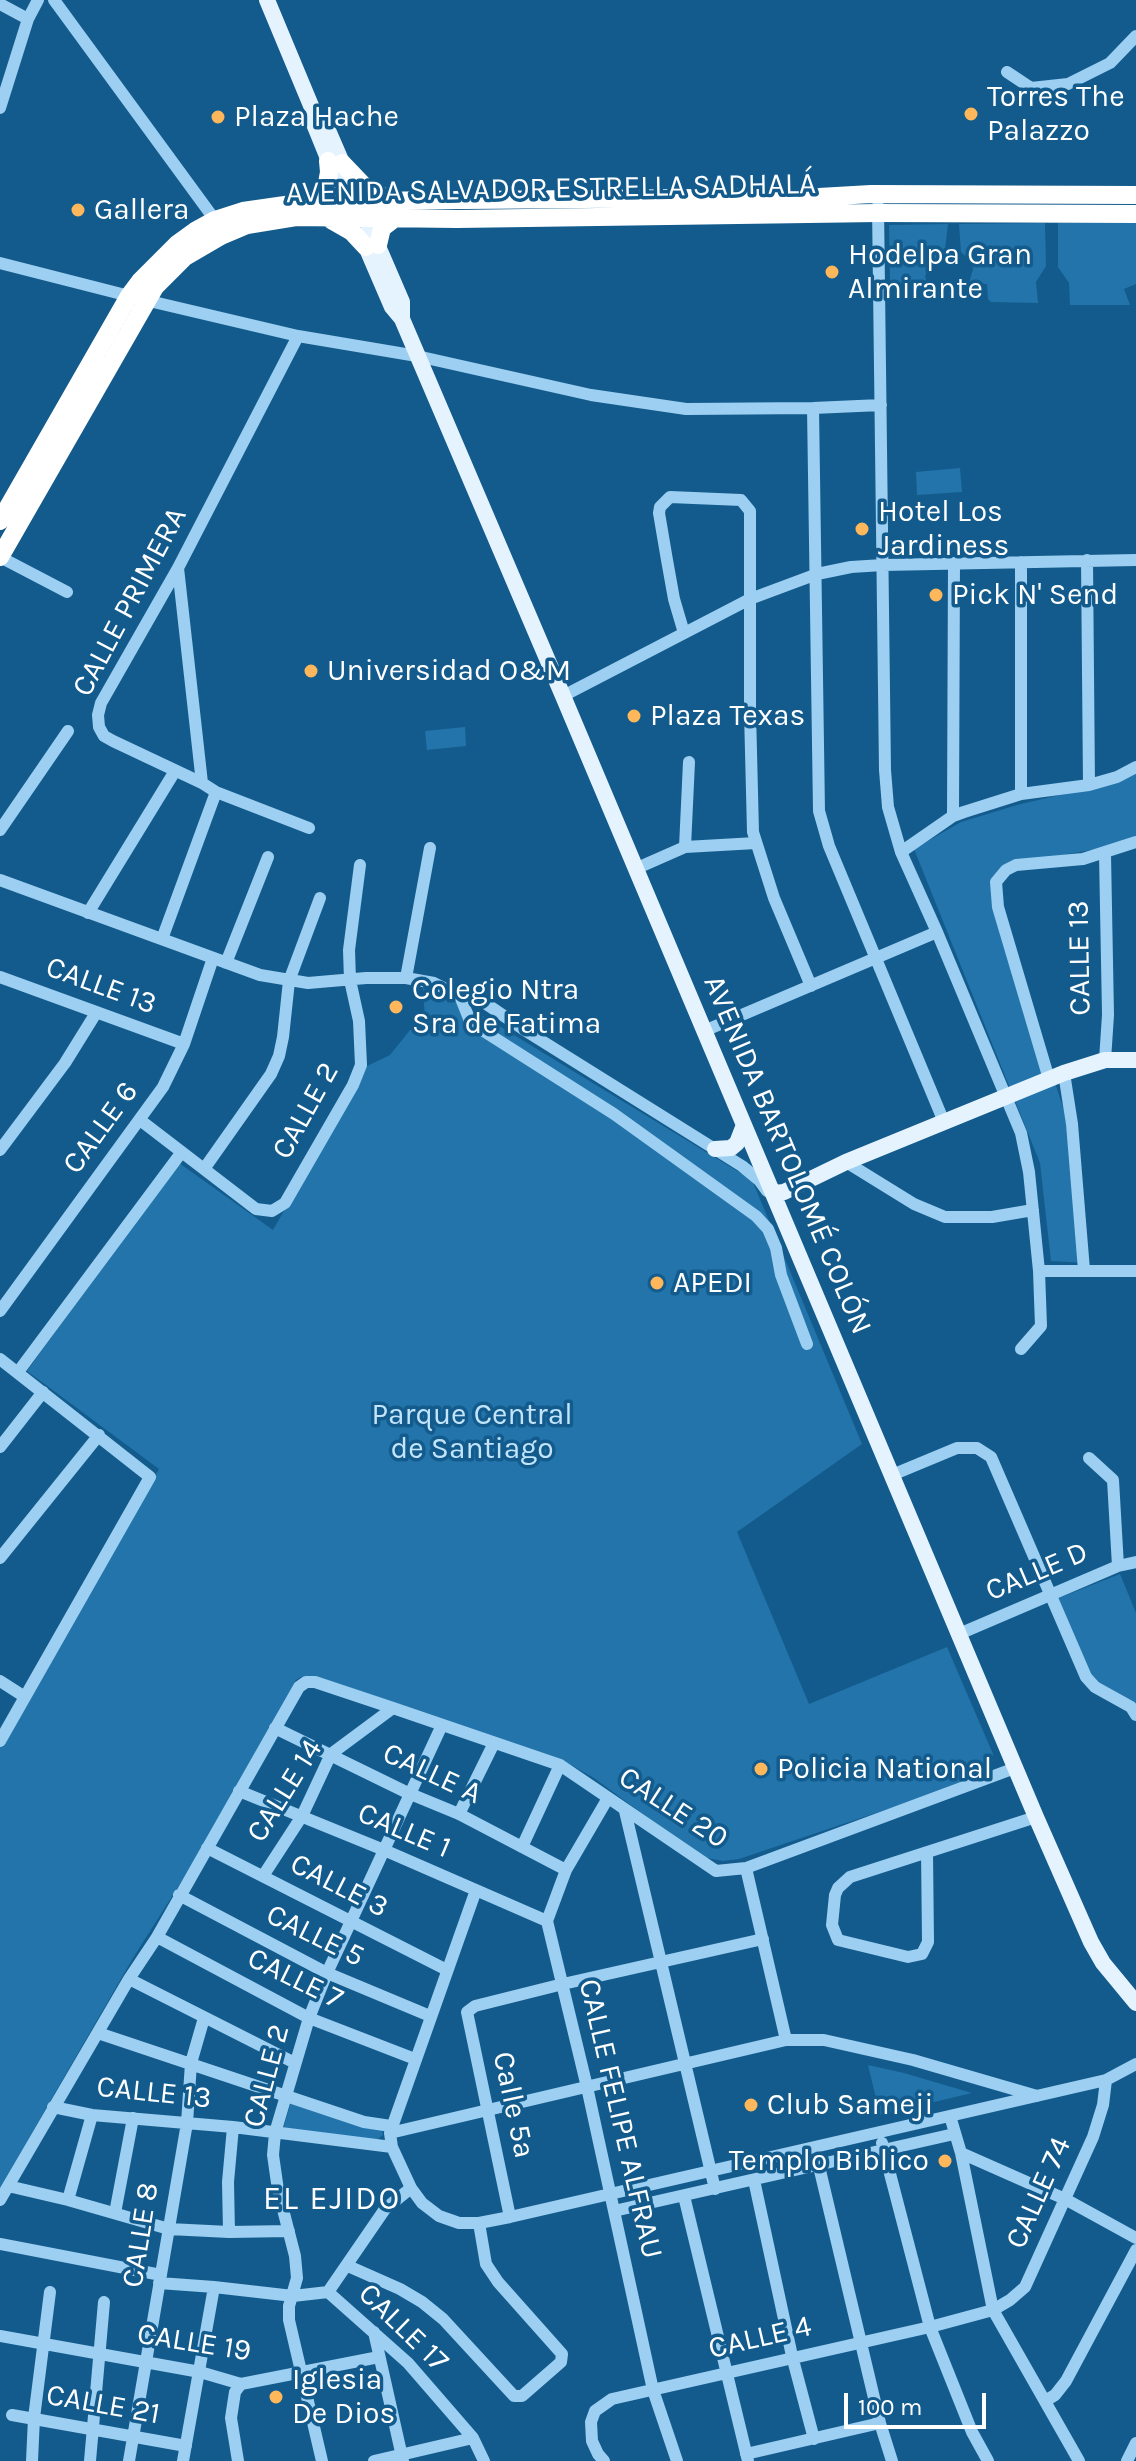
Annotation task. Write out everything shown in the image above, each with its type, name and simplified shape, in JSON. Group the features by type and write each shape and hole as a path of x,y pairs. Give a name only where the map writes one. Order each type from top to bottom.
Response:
{"highway":[{"path":"335,162 394,209 372,246 347,228 311,210 335,162"},
{"name":"AVENIDA SALVADOR ESTRELLA SADHALÁ","path":"0,557 157,262 177,244 215,220 258,208 878,204 1136,195"},
{"name":"AVENIDA SALVADOR ESTRELLA SADHALÁ","path":"878,204 1136,214"},
{"name":"AVENIDA SALVADOR ESTRELLA SADHALÁ","path":"0,521 137,298 185,257 221,236 311,210"}],"main road":[{"name":"AVENIDA BARTOLOMÉ COLÓN","path":"267,0 312,108 314,124 335,162 372,246 392,307 402,319 563,696 1036,1817 1091,1942 1103,1963 1136,2003"},
{"path":"774,1193 784,1192 846,1162 1057,1076 1105,1060 1136,1060"},
{"path":"715,1149 731,1148 737,1143 744,1125"}],"street":[{"path":"0,108 4,76 38,0"},
{"path":"54,0 215,220"},
{"path":"0,4 28,19"},
{"path":"1007,72 1031,88 1068,84 1110,63 1136,36"},
{"path":"878,204 888,807 901,852 1021,1133 1033,1210 1041,1326 1021,1349"},
{"path":"0,263 298,336 417,356 591,395 665,407 708,410 881,405"},
{"name":"CALLE PRIMERA","path":"298,336 178,568 101,703 98,715 104,736 216,792 309,828"},
{"path":"813,408 819,811 825,835 944,1122"},
{"path":"684,633 674,599 659,513 662,504 670,497 734,499 746,503 750,511 751,812 756,843 774,898 811,986"},
{"path":"0,557 67,592"},
{"path":"1087,560 1089,785"},
{"path":"563,696 750,599 817,574 883,565 1136,560"},
{"path":"1021,562 1021,794"},
{"path":"953,816 954,563"},
{"path":"178,568 202,783"},
{"path":"0,830 68,731"},
{"path":"685,847 689,762"},
{"path":"901,852 953,816 1021,794 1089,785 1117,777 1136,767"},
{"path":"88,913 175,771"},
{"path":"162,939 216,792"},
{"path":"1084,1270 1072,1124 998,907 996,882 1006,870 1016,865 1083,859 1136,842"},
{"path":"635,869 685,847 756,843"},
{"path":"406,978 430,848"},
{"name":"CALLE 13","path":"1105,854 1108,975 1105,1060"},
{"path":"226,963 268,857"},
{"name":"CALLE 2","path":"204,1169 256,1209 272,1211 285,1203 358,1075 362,1055 350,980 350,928 360,865"},
{"path":"0,880 260,975 308,983 406,978 434,983 460,996 479,999 750,1172 766,1190 774,1193"},
{"path":"140,1120 204,1169 271,1074 279,1056 289,981 320,898"},
{"path":"704,1031 937,932"},
{"name":"CALLE 6","path":"0,1311 163,1087 184,1044 213,958"},
{"path":"0,993 4,978"},
{"name":"CALLE 13","path":"4,978 184,1044"},
{"path":"460,996 470,1021 629,1124 756,1216 768,1229 778,1253 781,1275 807,1344"},
{"path":"0,1150 65,1063 96,1013"},
{"path":"629,1124 643,1104"},
{"path":"18,1372 181,1153"},
{"path":"846,1162 914,1204 945,1217 992,1217 1033,1210"},
{"path":"778,1253 791,1236"},
{"path":"1039,1271 1136,1271"},
{"path":"0,1359 150,1477 0,1741"},
{"path":"0,1447 43,1392"},
{"path":"0,1558 99,1435"},
{"path":"892,1475 957,1448 984,1450 997,1467 1090,1683 1131,1707 1136,1715"},
{"path":"1089,1458 1113,1480 1118,1566"},
{"name":"CALLE D","path":"959,1634 1118,1566 1136,1562"},
{"path":"0,1681 25,1697"},
{"name":"CALLE 20","path":"275,1728 299,1687 306,1682 315,1682 560,1765 716,1871 746,1868 1015,1768"},
{"name":"CALLE 14","path":"263,1876 302,1816 331,1754 393,1708"},
{"name":"CALLE 2","path":"322,2461 289,2320 289,2306 297,2278 278,2190 273,2155 275,2133 309,2018 327,1973 442,1725"},
{"path":"0,2200 129,1979 157,1937 275,1728"},
{"name":"CALLE A","path":"275,1728 408,1793 459,1814 566,1870"},
{"path":"459,1814 494,1743"},
{"path":"522,1847 560,1765"},
{"name":"CALLE 1","path":"239,1791 547,1921"},
{"path":"547,1921 566,1870 608,1798"},
{"path":"625,1811 715,2189"},
{"path":"927,1852 928,1942 922,1954 908,1957 838,1940 832,1925 835,1895 843,1882 859,1873 1036,1817"},
{"name":"CALLE 3","path":"207,1848 447,1970"},
{"path":"746,1868 786,2040"},
{"path":"476,1890 390,2130 392,2147 411,2188 422,2203 439,2216 459,2223 479,2223 610,2195 1106,2080 1136,2064"},
{"name":"CALLE 5","path":"179,1895 327,1973 430,2016"},
{"name":"CALLE FELIPE ALFRAU","path":"547,1921 587,2087 653,2390 677,2461"},
{"name":"CALLE 7","path":"157,1937 309,2018 415,2059"},
{"path":"563,1984 763,1939"},
{"path":"129,1979 295,2063"},
{"name":"Calle 5ª","path":"510,2217 467,2012 475,2006 563,1984"},
{"name":"CALLE 8","path":"129,2461 187,2123 191,2063 204,2018"},
{"path":"98,2033 390,2130 786,2040 824,2040 898,2056 1037,2096"},
{"name":"CALLE 74","path":"993,2310 1025,2287 1093,2137 1103,2105 1106,2080"},
{"name":"CALLE 13","path":"53,2107 92,2115 233,2127 392,2147"},
{"path":"68,2200 92,2115"},
{"path":"950,2116 961,2153 993,2310 1079,2461"},
{"path":"115,2213 133,2118"},
{"path":"229,2232 228,2182 233,2127"},
{"path":"879,2133 930,2327 972,2432 988,2461"},
{"path":"614,2211 954,2134"},
{"path":"815,2148 880,2423 892,2461"},
{"path":"961,2153 1065,2199 1136,2238"},
{"path":"754,2180 792,2356 814,2439"},
{"path":"8,2186 169,2229 289,2231"},
{"path":"328,2292 385,2209 411,2188"},
{"path":"684,2196 747,2457 880,2423"},
{"path":"348,2266 422,2302 443,2319 514,2396 522,2396 561,2362 562,2354 498,2282 486,2264 479,2223"},
{"name":"CALLE 17","path":"0,2244 160,2279 214,2287 293,2296 328,2292 408,2363 473,2438 484,2461"},
{"path":"1045,2401 1055,2395 1066,2381 1136,2250"},
{"path":"183,2461 214,2287"},
{"path":"32,2461 34,2418 50,2292"},
{"path":"90,2461 104,2302"},
{"name":"CALLE 4","path":"604,2461 592,2441 591,2422 595,2411 612,2399 993,2310"},
{"path":"374,2331 402,2458"},
{"name":"CALLE 19","path":"0,2336 200,2372 241,2384 379,2357"},
{"path":"238,2461 231,2418 235,2392 241,2384"},
{"name":"CALLE 21","path":"12,2415 186,2446"},
{"path":"374,2461 402,2458 473,2438"},
{"path":"1127,2461 1136,2443"}],"green space":[{"path":"1045,223 1046,266 1036,282 1038,303 991,302 987,284 969,283 972,262 961,252 959,224"},
{"path":"1058,223 1136,223 1136,284 1124,289 1130,305 1070,305 1069,283 1058,267"},
{"path":"948,224 945,250 925,276 927,283 890,285 889,225"},
{"path":"960,468 962,492 917,495 916,472"},
{"path":"465,727 466,746 427,750 425,731"},
{"path":"1136,771 1136,842 1029,861 1005,870 994,898 1064,1110 1088,1263 1051,1261 1040,1163 914,849 961,822"},
{"name":"Parque Central de Santiago","path":"423,988 468,1007 752,1180 862,1444 737,1532 809,1704 947,1647 993,1754 991,1767 983,1777 739,1859 723,1861 693,1851 594,1778 564,1761 311,1676 301,1677 296,1680 218,1824 133,1958 0,2188 0,1746 159,1469 27,1371 179,1163 273,1230 367,1066 390,1055 410,1030 425,1019"},
{"path":"1120,1574 1136,1613 1136,1705 1093,1681 1056,1599"},
{"path":"868,2065 904,2073 972,2093 880,2115"},
{"path":"291,2102 382,2129 383,2135 377,2140 283,2129"}],"place":[{"name":"Torres The Palazzo","path":"971,114"},
{"name":"Plaza Hache","path":"218,117"},
{"name":"Gallera","path":"78,210"},
{"name":"Hodelpa Gran Almirante","path":"832,272"},
{"name":"Hotel Los Jardiness","path":"862,529"},
{"name":"Pick N' Send","path":"936,595"},
{"name":"Universidad O&M","path":"311,671"},
{"name":"Plaza Texas","path":"634,716"},
{"name":"Colegio Ntra Sra de Fatima","path":"396,1007"},
{"name":"APEDI","path":"657,1283"},
{"name":"Policia National","path":"761,1769"},
{"name":"Club Sameji","path":"751,2105"},
{"name":"Templo Biblico","path":"945,2161"},
{"name":"Iglesia De Dios","path":"276,2397"}],"district":[{"name":"EL EJIDO","path":"332,2200"}]}
